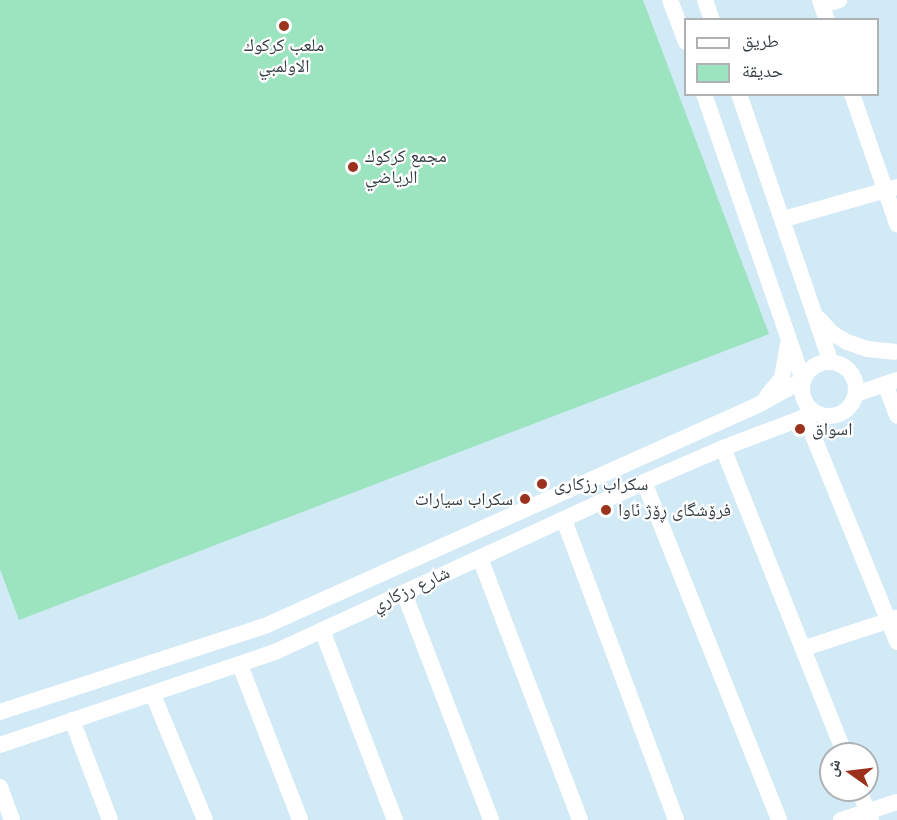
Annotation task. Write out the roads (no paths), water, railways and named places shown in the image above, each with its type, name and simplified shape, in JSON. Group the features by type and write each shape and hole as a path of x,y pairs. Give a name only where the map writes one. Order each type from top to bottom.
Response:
{"street":[{"path":"670,0 684,37"},
{"path":"705,0 711,18"},
{"path":"823,8 839,0"},
{"path":"705,96 785,322 803,380 803,399 893,619 897,642"},
{"path":"740,96 815,313 838,364 854,379 856,394 849,408 830,417 810,415"},
{"path":"853,96 891,188 897,224"},
{"path":"784,219 891,188"},
{"path":"815,313 832,333 847,342 867,349 896,352"},
{"path":"758,405 778,384 785,369 789,351 785,322"},
{"path":"803,380 814,366 838,364 896,352"},
{"name":"شارع رزكاري","path":"0,712 267,625 758,405 803,380"},
{"path":"856,394 891,382 897,416"},
{"name":"شارع رزكاري","path":"0,745 153,695 277,651 644,482 723,448 810,415"},
{"path":"723,448 841,742"},
{"path":"644,482 779,820"},
{"path":"564,520 676,820"},
{"path":"480,558 580,820"},
{"path":"404,593 491,820"},
{"path":"805,648 893,619"},
{"path":"267,625 277,651"},
{"path":"322,630 395,820"},
{"path":"240,665 300,820"},
{"path":"153,695 205,820"},
{"path":"72,720 110,820"},
{"path":"0,788 12,820"},
{"path":"841,820 869,816 897,802"}],"place":[{"name":"ملعب كركوك الاولمبي","path":"284,26"},
{"name":"مجمع كركوك الرياضي","path":"353,167"},
{"name":"اسواق","path":"800,429"},
{"name":"سكراب رزكارى","path":"542,484"},
{"name":"سكراب سيارات","path":"525,499"},
{"name":"فرۆشگای ڕۆژ ئاوا","path":"606,510"}]}
